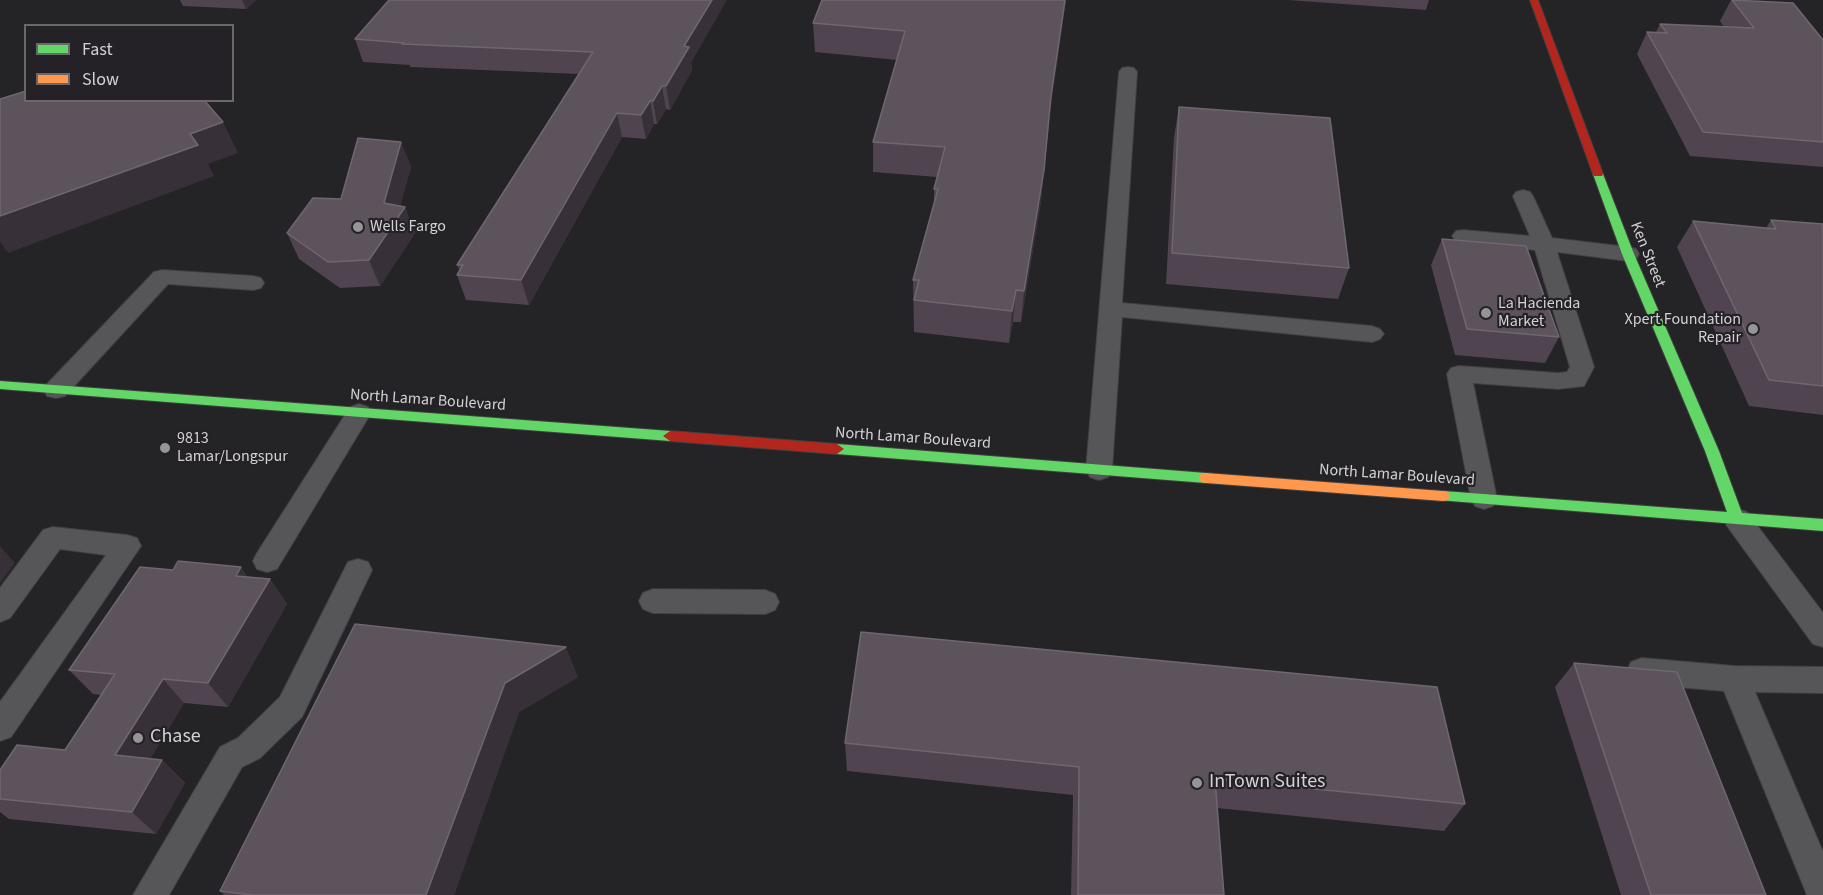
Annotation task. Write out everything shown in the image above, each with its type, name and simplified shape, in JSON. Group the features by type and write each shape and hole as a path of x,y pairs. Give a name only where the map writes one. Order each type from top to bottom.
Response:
{"main road":[{"name":"Ken Street","path":"1534,0 1628,254 1712,451 1737,519"},
{"name":"North Lamar Boulevard","path":"0,385 1823,525"}],"lane":[{"path":"1099,470 1128,72"},
{"path":"1484,499 1459,374 1558,381 1575,380 1582,367 1544,244 1523,196"},
{"path":"1463,236 1628,254"},
{"path":"56,390 162,277 253,283"},
{"path":"1111,309 1372,334"},
{"path":"267,561 359,413"},
{"path":"1737,519 1823,635"},
{"path":"0,610 54,538 127,546 0,728"},
{"path":"150,895 231,757 257,741 291,707 358,570"},
{"path":"653,601 765,602"},
{"path":"1610,668 1734,679 1823,680"},
{"path":"1734,679 1823,893"}],"building":[{"path":"389,0 712,0 684,46 689,47 666,86 662,86 641,115 617,113 521,280 457,275 463,265 457,265 593,52 402,44 404,43 355,39"},
{"path":"822,0 1065,0 1051,96 1044,170 1024,291 1016,290 1012,311 914,300 919,280 913,280 938,189 934,189 945,147 873,142 905,31 813,23"},
{"path":"1732,0 1793,3 1823,40 1823,142 1703,132 1647,32 1667,33 1660,24 1754,28"},
{"path":"24,92 24,102 206,102 223,122 190,134 198,145 0,216 0,99"},
{"path":"1179,107 1330,118 1349,268 1172,253"},
{"path":"358,138 401,142 384,203 405,207 369,260 328,262 287,233 313,198 341,199"},
{"path":"1771,220 1823,224 1823,386 1769,380 1693,221 1776,229"},
{"path":"1442,239 1526,246 1559,337 1467,329"},
{"path":"178,561 241,567 236,576 270,579 208,683 163,679 115,755 162,760 132,812 0,799 0,770 17,745 65,750 115,674 69,670 140,567 173,570"},
{"path":"355,624 566,647 505,683 426,895 252,895 220,891"},
{"name":"InTown Suites","path":"861,632 1437,687 1465,804 1215,779 1224,895 1078,895 1079,767 845,743"},
{"path":"1574,663 1677,672 1766,895 1651,895"}],"traffic: fast":[{"path":"1598,174 1628,254 1712,451 1737,519"},
{"path":"0,385 670,436"},
{"path":"837,449 1206,478"},
{"path":"1443,496 1823,525"}],"traffic: slow":[{"path":"1206,478 1443,496"}],"traffic: jam":[{"path":"1534,0 1598,174"},
{"path":"670,436 837,449"}],"place":[{"name":"Wells Fargo","path":"358,227"},
{"name":"La Hacienda Market","path":"1486,313"},
{"name":"Xpert Foundation Repair","path":"1753,329"},
{"name":"9813 Lamar/Longspur","path":"165,448"},
{"name":"Chase","path":"138,738"},
{"name":"InTown Suites","path":"1197,783"}]}
